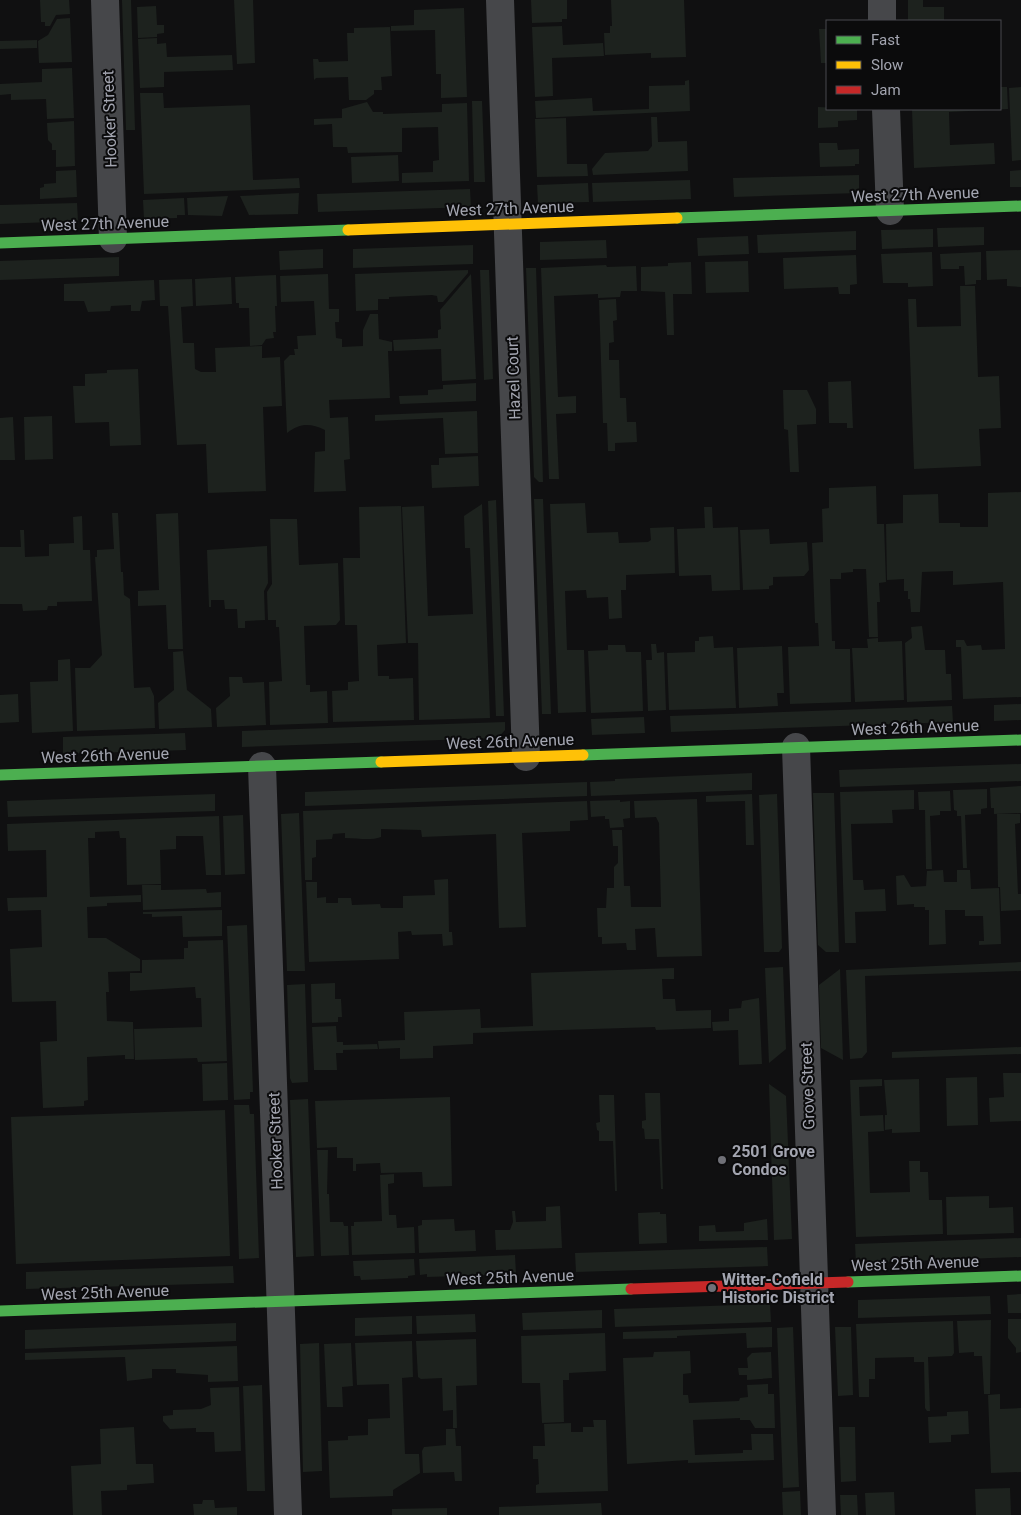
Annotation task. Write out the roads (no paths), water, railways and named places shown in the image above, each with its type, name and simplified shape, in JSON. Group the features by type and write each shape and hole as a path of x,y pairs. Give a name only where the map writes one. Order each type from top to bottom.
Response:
{"street":[{"name":"Hooker Street","path":"105,0 113,239"},
{"name":"Hazel Court","path":"500,0 526,757"},
{"path":"882,0 882,20"},
{"path":"886,110 890,211"},
{"name":"West 27th Avenue","path":"0,243 1021,206"},
{"name":"West 26th Avenue","path":"0,775 1021,740"},
{"name":"Grove Street","path":"796,748 822,1515"},
{"name":"Hooker Street","path":"262,766 288,1515"},
{"name":"West 25th Avenue","path":"0,1312 1021,1276"}],"place":[{"name":"2501 Grove Condos","path":"722,1160"},
{"name":"Witter-Cofield Historic District","path":"712,1288"}]}
